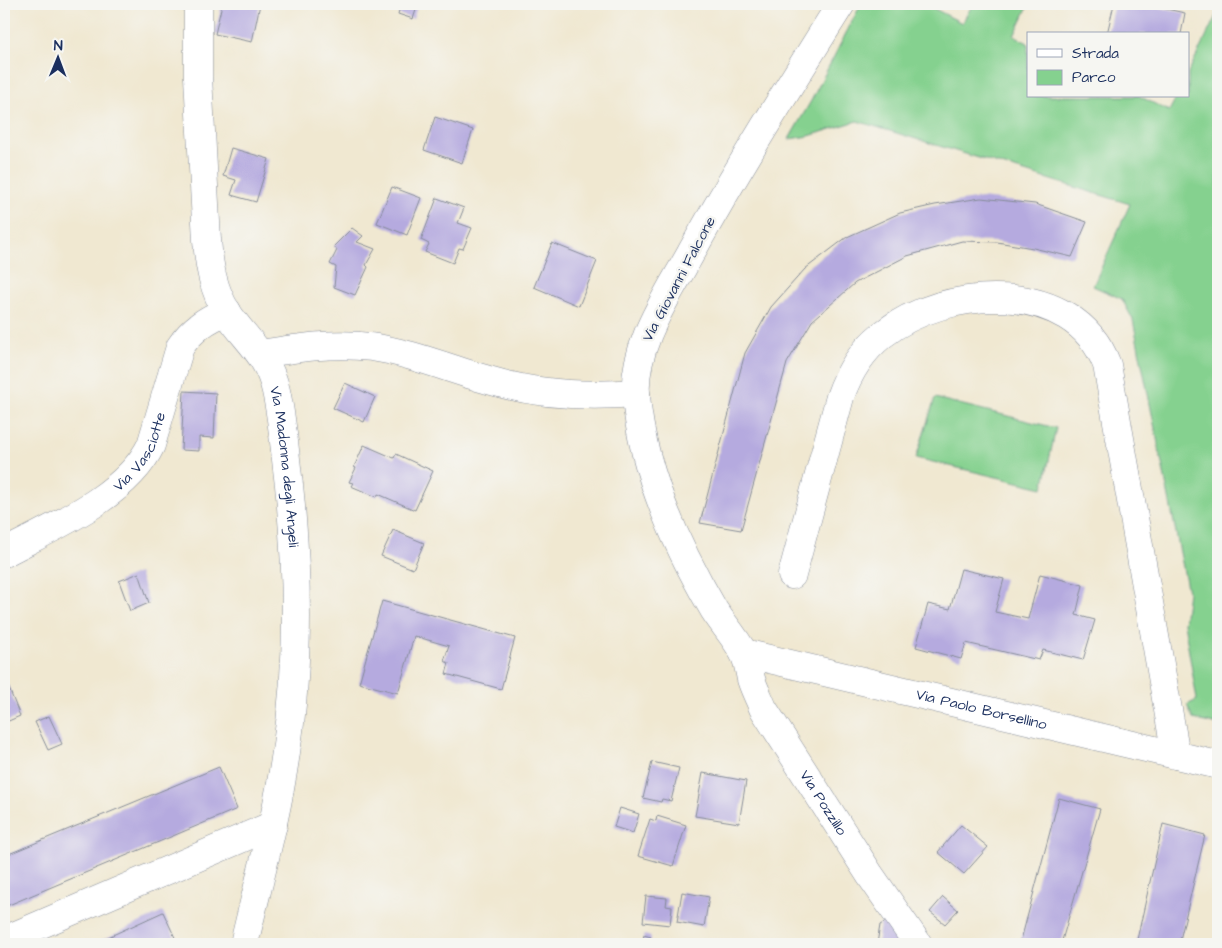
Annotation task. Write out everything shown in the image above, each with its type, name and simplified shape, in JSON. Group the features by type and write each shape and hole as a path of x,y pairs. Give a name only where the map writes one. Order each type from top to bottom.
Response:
{"street":[{"name":"Via Madonna degli Angeli","path":"198,4 198,77 207,240 215,285 227,311 261,354 271,375 279,404 289,492 296,593 290,725 273,825 244,944"},
{"name":"Via Giovanni Falcone","path":"744,654 715,610 697,578 667,514 646,449 639,416 636,393 637,367 655,318 734,175 842,4"},
{"path":"792,575 844,384 857,362 876,340 897,324 918,314 952,302 970,299 998,298 1030,302 1061,314 1077,323 1094,340 1107,365 1176,755"},
{"name":"Via Vasciotte","path":"4,553 96,502 119,486 137,467 151,445 180,347 200,325 227,311"},
{"path":"261,354 319,346 363,346 396,352 494,382 538,392 586,395 636,393"},
{"name":"Via Paolo Borsellino","path":"744,654 1218,764"},
{"name":"Via Pozzillo","path":"744,654 752,681 768,717 870,875 918,944"},
{"path":"9,938 273,825"}],"green space":[{"path":"861,4 925,4 962,23 973,4 1029,4 1014,36 1027,42 1027,98 1143,98 1169,111 1176,98 1190,98 1190,69 1218,12 1218,725 1193,719 1187,705 1197,700 1184,623 1188,592 1133,320 1122,299 1093,286 1130,204 857,121 809,136 789,139 811,101"},
{"path":"935,398 1056,428 1043,488 916,458"}],"building":[{"path":"222,4 260,4 252,42 215,34"},
{"path":"401,4 418,4 413,19 398,14"},
{"path":"1114,4 1143,4 1185,13 1181,32 1107,32"},
{"path":"435,117 473,130 462,163 424,150"},
{"path":"231,148 269,159 256,202 231,195 236,180 223,176"},
{"path":"392,187 421,198 407,235 377,223"},
{"path":"437,198 464,208 458,223 472,228 463,249 459,248 453,263 425,252 429,244 421,240"},
{"path":"981,198 1035,204 1087,222 1072,257 997,242 962,241 907,256 855,283 812,321 787,363 741,530 700,523 745,353 771,307 805,269 847,237 900,213"},
{"path":"352,228 363,236 357,242 375,249 366,265 368,267 355,295 334,287 336,267 330,264 337,250 334,246"},
{"path":"552,243 597,261 579,306 534,287"},
{"path":"345,383 375,397 364,422 333,408"},
{"path":"184,391 216,393 214,438 199,437 199,451 181,450"},
{"path":"364,445 394,458 396,454 433,471 415,510 378,494 377,497 351,486 353,483 349,482"},
{"path":"393,530 424,543 413,569 381,556"},
{"path":"961,569 1004,579 995,612 1028,619 1040,574 1083,585 1076,615 1095,620 1083,660 1043,650 1039,660 966,643 961,659 916,647 928,604 950,609"},
{"path":"139,573 149,603 130,611 119,581"},
{"path":"382,601 515,638 501,689 446,674 449,663 444,661 449,646 414,636 398,693 359,683"},
{"path":"4,676 20,716 4,723"},
{"path":"49,716 62,744 48,750 35,722"},
{"path":"652,762 679,768 671,801 662,799 661,802 643,798"},
{"path":"219,767 237,809 4,907 4,856"},
{"path":"703,773 746,781 739,823 695,816"},
{"path":"1059,798 1100,809 1061,944 1020,944"},
{"path":"620,808 639,814 633,833 614,827"},
{"path":"657,816 686,825 673,866 638,856 650,819 656,821"},
{"path":"1163,824 1205,835 1179,944 1136,944"},
{"path":"961,825 988,847 964,874 938,852"},
{"path":"682,892 709,897 704,927 677,922"},
{"path":"646,896 667,898 666,906 672,907 670,925 643,922"},
{"path":"943,897 958,910 945,924 930,912"},
{"path":"163,912 178,944 93,944"},
{"path":"894,916 905,944 877,944 880,925"},
{"path":"644,935 651,937 650,944 642,944"}]}
